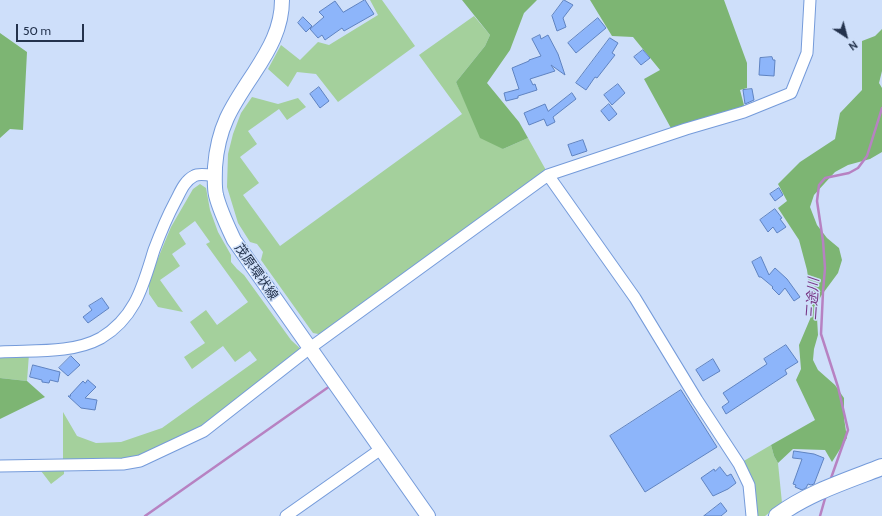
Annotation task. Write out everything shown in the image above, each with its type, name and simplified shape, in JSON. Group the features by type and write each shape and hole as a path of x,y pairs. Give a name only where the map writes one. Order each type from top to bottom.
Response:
{"highway":[{"path":"777,516 792,505 816,493 882,467"}],"main road":[{"name":"茂原環状線","path":"282,0 280,19 274,40 228,113 220,135 216,153 216,194 224,220 234,240 428,516"}],"street":[{"path":"0,466 123,464 140,461 204,431 310,348 548,175 686,129 744,112 791,93 807,53 810,0"},
{"path":"0,352 67,349 92,342 111,331 127,316 135,304 141,292 155,248 170,210 187,181 196,175 215,176"},
{"path":"548,175 635,298 697,400 739,464 749,485 752,516"},
{"path":"286,516 381,449"}],"green space":[{"path":"370,0 382,0 415,46 338,102 316,74 297,72 288,87 268,69 281,45 300,60 318,42 329,45 378,15"},
{"path":"462,0 537,0 524,13 510,50 487,83 519,122 528,138 503,149 480,138 456,82 485,46 490,35"},
{"path":"590,0 724,0 747,63 747,88 740,90 745,109 672,130 644,79 660,70 633,37 612,36"},
{"path":"474,16 490,35 485,46 456,82 469,110 503,149 528,138 547,172 324,335 313,333 261,260 263,252 257,244 250,242 238,223 227,187 228,154 233,134 241,113 252,97 278,104 298,98 306,107 287,120 279,109 248,131 257,144 240,157 259,183 243,195 280,246 462,114 419,55"},
{"path":"882,29 882,71 879,83 882,88 882,152 870,159 848,165 835,172 814,195 810,207 817,225 827,238 839,248 842,260 838,273 821,296 815,308 818,335 813,360 818,370 835,385 844,398 844,418 847,438 832,462 825,450 793,449 778,463 771,445 815,420 796,380 801,369 799,345 813,312 807,270 799,240 778,208 787,201 778,184 800,162 835,139 840,113 862,90 862,41 875,36"},
{"path":"0,33 27,52 23,130 10,129 0,138"},
{"path":"200,184 206,188 210,210 218,232 231,255 231,262 244,275 291,340 303,351 202,430 138,458 63,463 63,412 77,436 96,443 121,442 162,428 257,360 250,351 235,362 223,346 192,369 184,357 205,343 190,322 206,310 217,325 248,302 206,244 210,242 195,221 179,233 186,244 172,254 180,266 160,280 183,312 158,307 149,294 149,280 171,227 193,189"},
{"path":"0,353 29,354 27,381 0,378"},
{"path":"0,378 27,381 45,397 0,419"},
{"path":"771,445 778,463 782,503 765,516 753,516 742,462"},
{"path":"38,467 64,469 64,474 51,484"}],"building":[{"path":"365,0 374,14 344,31 342,28 325,40 322,35 318,38 310,29 324,17 319,12 335,1 343,12"},
{"path":"564,0 573,5 563,18 566,27 557,31 552,16"},
{"path":"303,17 312,26 306,32 298,23"},
{"path":"598,18 606,28 576,53 568,43"},
{"path":"540,35 541,39 548,35 558,54 565,75 551,65 555,71 530,79 533,85 535,84 537,90 506,101 504,93 519,89 512,68 541,56 532,39"},
{"path":"610,38 618,43 612,53 615,55 597,78 595,77 586,90 576,83"},
{"path":"643,50 650,58 641,65 634,57"},
{"path":"772,57 773,60 775,60 774,76 759,75 760,58"},
{"path":"618,84 625,93 612,105 604,95"},
{"path":"319,87 329,101 320,108 310,94"},
{"path":"752,89 754,100 745,104 743,90"},
{"path":"572,93 576,99 553,117 555,122 547,126 544,119 529,125 524,113 545,104 548,111"},
{"path":"609,104 617,114 609,121 601,111"},
{"path":"583,140 587,151 572,156 568,145"},
{"path":"779,188 783,195 775,201 770,194"},
{"path":"775,209 782,218 780,219 786,227 777,233 773,227 768,232 760,220"},
{"path":"761,257 769,275 775,268 787,279 800,297 794,301 785,288 779,295 772,288 773,287 759,277 752,262"},
{"path":"102,298 109,308 88,323 83,317 92,310 89,306"},
{"path":"786,345 798,362 785,370 787,374 726,414 722,407 729,402 723,393 767,364 764,359"},
{"path":"71,356 80,365 68,376 59,368"},
{"path":"713,359 720,371 703,381 696,370"},
{"path":"33,365 60,372 58,382 50,380 49,383 42,382 42,380 30,377"},
{"path":"88,380 96,387 85,398 97,400 95,410 81,408 68,396 71,396 70,395 83,381 85,383"},
{"path":"681,390 717,447 645,492 610,436"},
{"path":"794,451 814,454 824,458 814,484 808,484 806,488 802,490 795,487 796,485 793,484 802,459 793,458"},
{"path":"720,467 727,476 731,474 736,483 728,489 713,496 701,478 714,469 715,471"},
{"path":"721,503 727,511 721,516 704,516"}],"waterway":[{"name":"三途川","path":"830,481 848,430 838,387 821,334 825,268 823,241 817,201 819,185 825,178 849,173 858,168 867,156 882,108"},
{"path":"145,516 330,386"},
{"name":"三途川","path":"820,516 826,495"}]}
